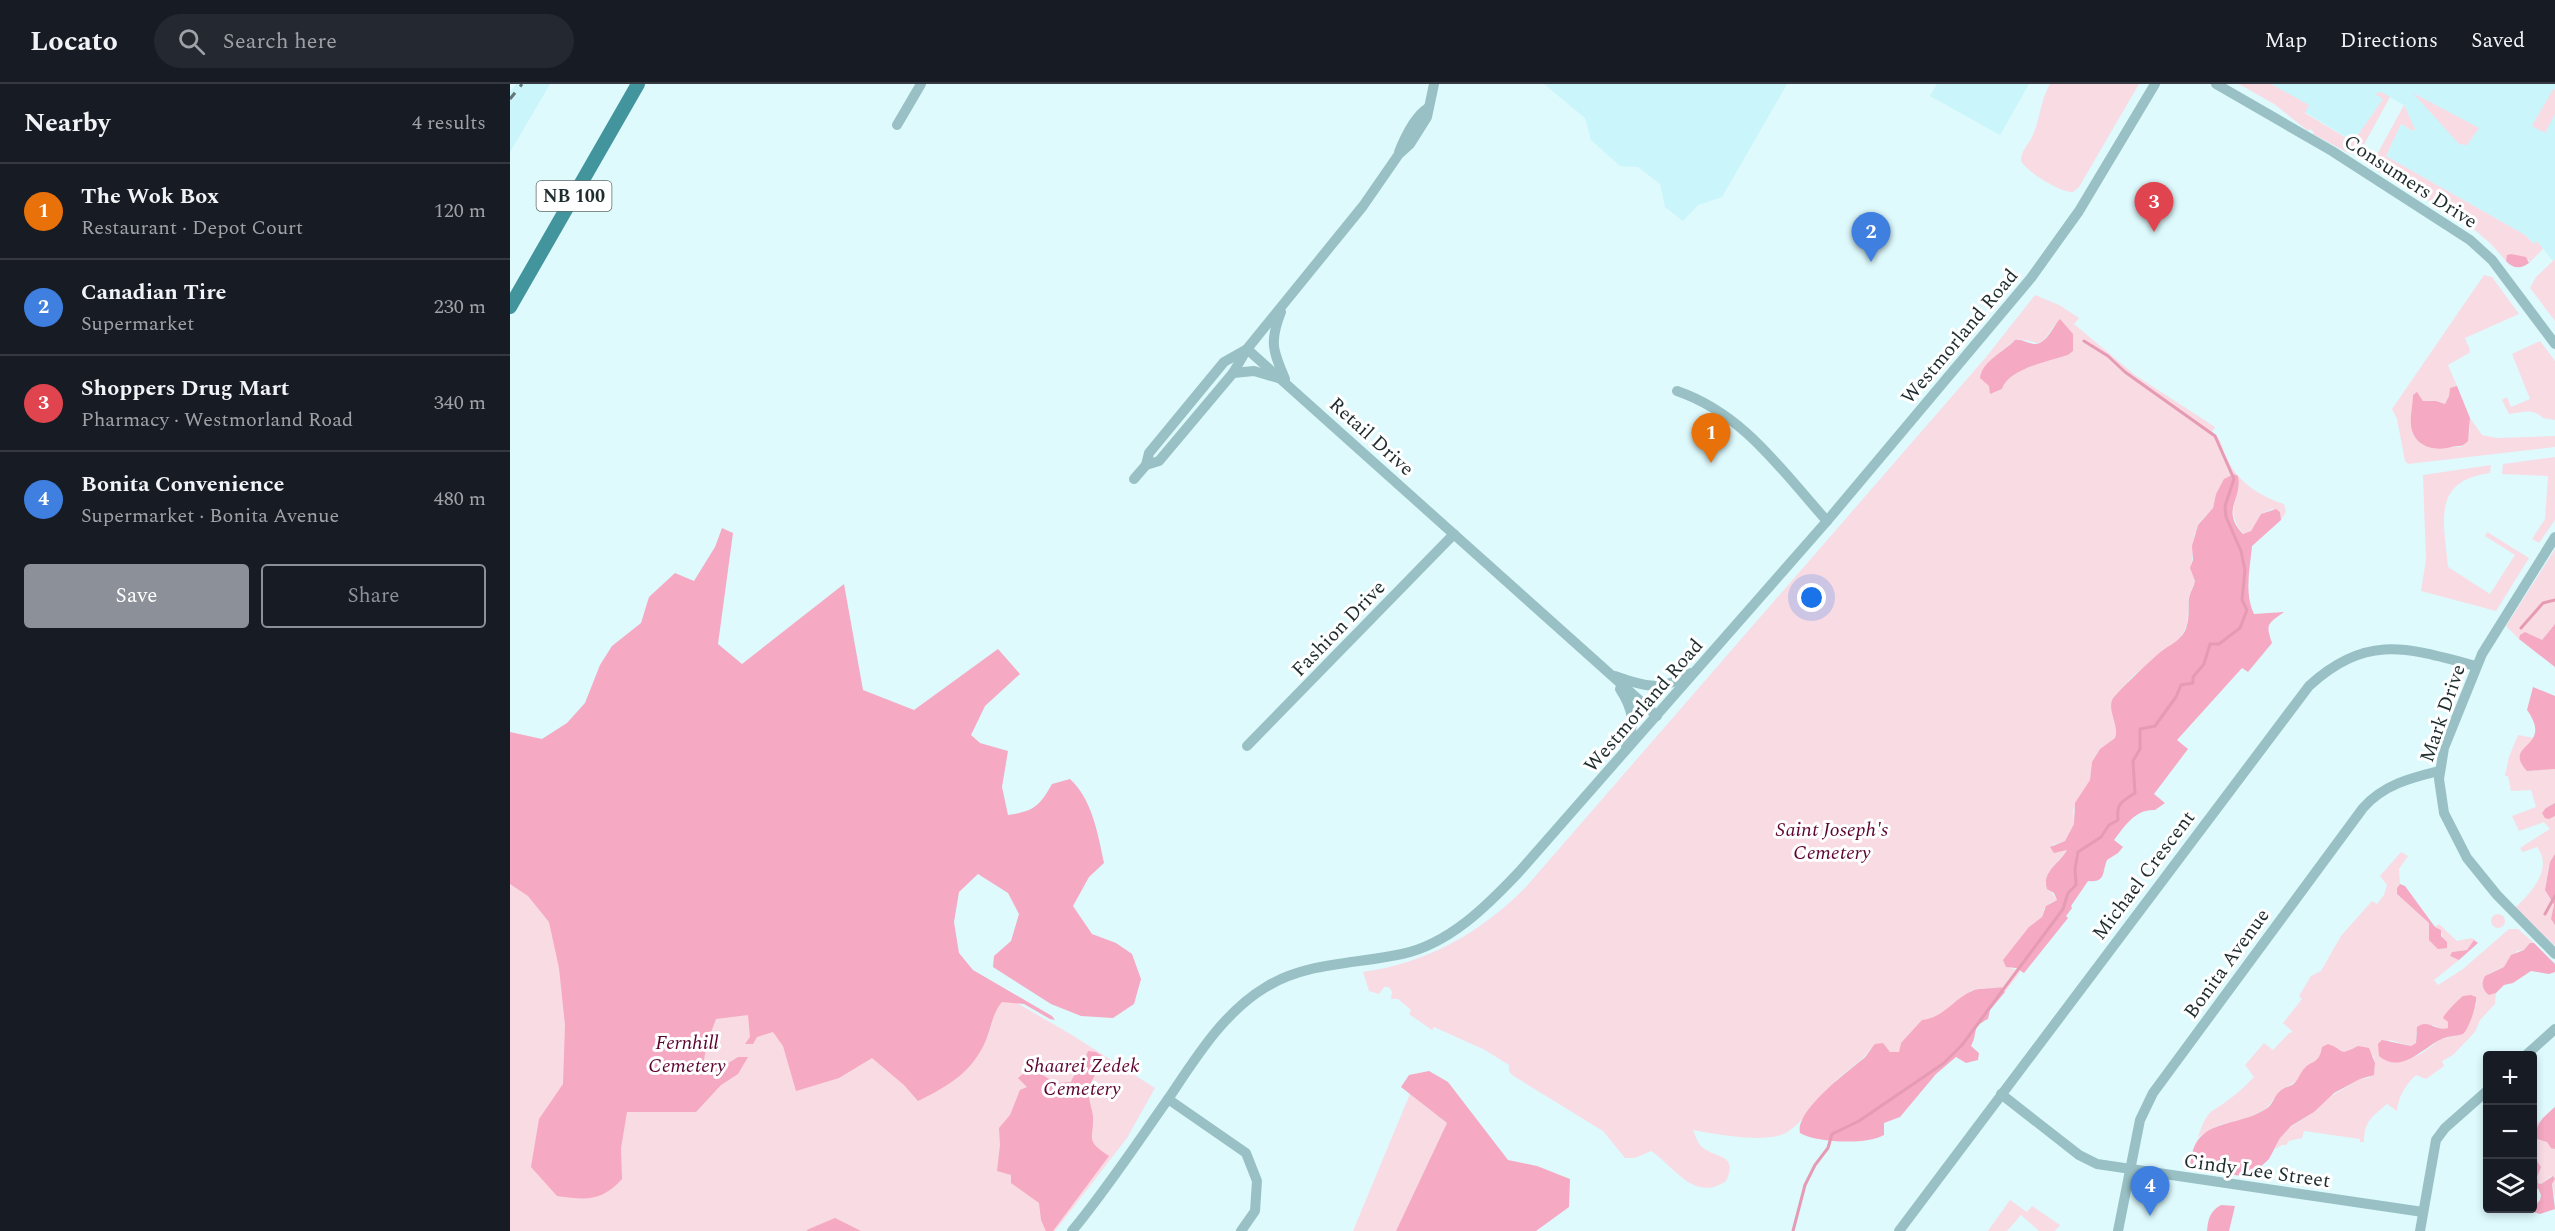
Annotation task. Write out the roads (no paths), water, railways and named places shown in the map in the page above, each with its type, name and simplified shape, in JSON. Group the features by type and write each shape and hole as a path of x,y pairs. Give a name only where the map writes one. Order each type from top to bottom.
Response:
{"main road":[{"name":"NB 100","path":"510,307 638,84"}],"street":[{"path":"897,125 921,84"},
{"path":"1146,465 1159,462 1233,373 1247,349 1363,206 1399,154 1404,140 1420,113 1428,108 1434,84"},
{"name":"Westmorland Road","path":"1072,1231 1123,1165 1226,1020 1244,1001 1268,985 1300,972 1329,965 1405,954 1448,935 1498,894 1700,667 1962,363 2062,237 2155,84"},
{"name":"Consumers Drive","path":"2221,86 2331,151 2470,240 2492,260 2555,344"},
{"path":"1285,303 1273,332 1272,347 1286,382"},
{"path":"1134,480 1146,465 1149,453 1224,362 1247,349"},
{"name":"Retail Drive","path":"1247,349 1657,716"},
{"path":"1233,373 1254,371 1272,375 1286,382"},
{"path":"1677,391 1718,410 1746,431 1827,521"},
{"name":"Fashion Drive","path":"1247,746 1454,534"},
{"name":"Mark Drive","path":"2555,537 2496,628 2476,666 2446,741 2439,771 2439,791 2444,813 2467,858 2497,895 2555,954"},
{"name":"Michael Crescent","path":"1899,1231 2296,702 2320,676 2339,663 2356,656 2386,649 2418,650 2476,666"},
{"path":"1609,674 1654,687 1666,686 1679,681 1700,667"},
{"path":"1609,674 1626,698 1633,714 1633,727 1622,756"},
{"name":"Bonita Avenue","path":"2118,1231 2140,1120 2153,1093 2359,813 2374,796 2406,780 2439,771"},
{"path":"2531,1051 2555,1029"},
{"path":"2420,1231 2436,1140 2445,1128 2483,1093"},
{"name":"Cindy Lee Street","path":"2001,1094 2086,1160 2104,1166 2423,1212"},
{"path":"1168,1100 1246,1154 1257,1181 1255,1211 1241,1231"}],"waterway":[{"path":"1793,1231 1805,1185 1815,1165 1828,1148 1832,1134 1859,1121 1944,1063 1962,1045 2063,909 2068,893 2076,885 2075,869 2078,852 2101,837 2109,825 2118,820 2119,806 2135,793 2133,761 2140,749 2140,729 2155,726 2176,697 2181,685 2193,683 2193,677 2204,664 2210,644 2219,644 2240,628 2247,610 2242,600 2245,570 2241,551 2226,517 2225,506 2234,479 2215,436 2125,372 2108,356 2084,341"},
{"path":"2521,628 2543,603 2555,600"},
{"path":"2545,914 2555,896"}],"railway":[{"path":"510,99 522,84"}],"place":[{"name":"Shoppers Drug Mart","path":"2154,232"},
{"name":"Canadian Tire","path":"1871,262"},
{"name":"The Wok Box","path":"1711,463"},
{"name":"Bonita Convenience","path":"2150,1216"}],"park label":[{"name":"Saint Joseph's Cemetery","path":"1832,840"},
{"name":"Fernhill Cemetery","path":"687,1054"},
{"name":"Shaarei Zedek Cemetery","path":"1082,1076"}]}
